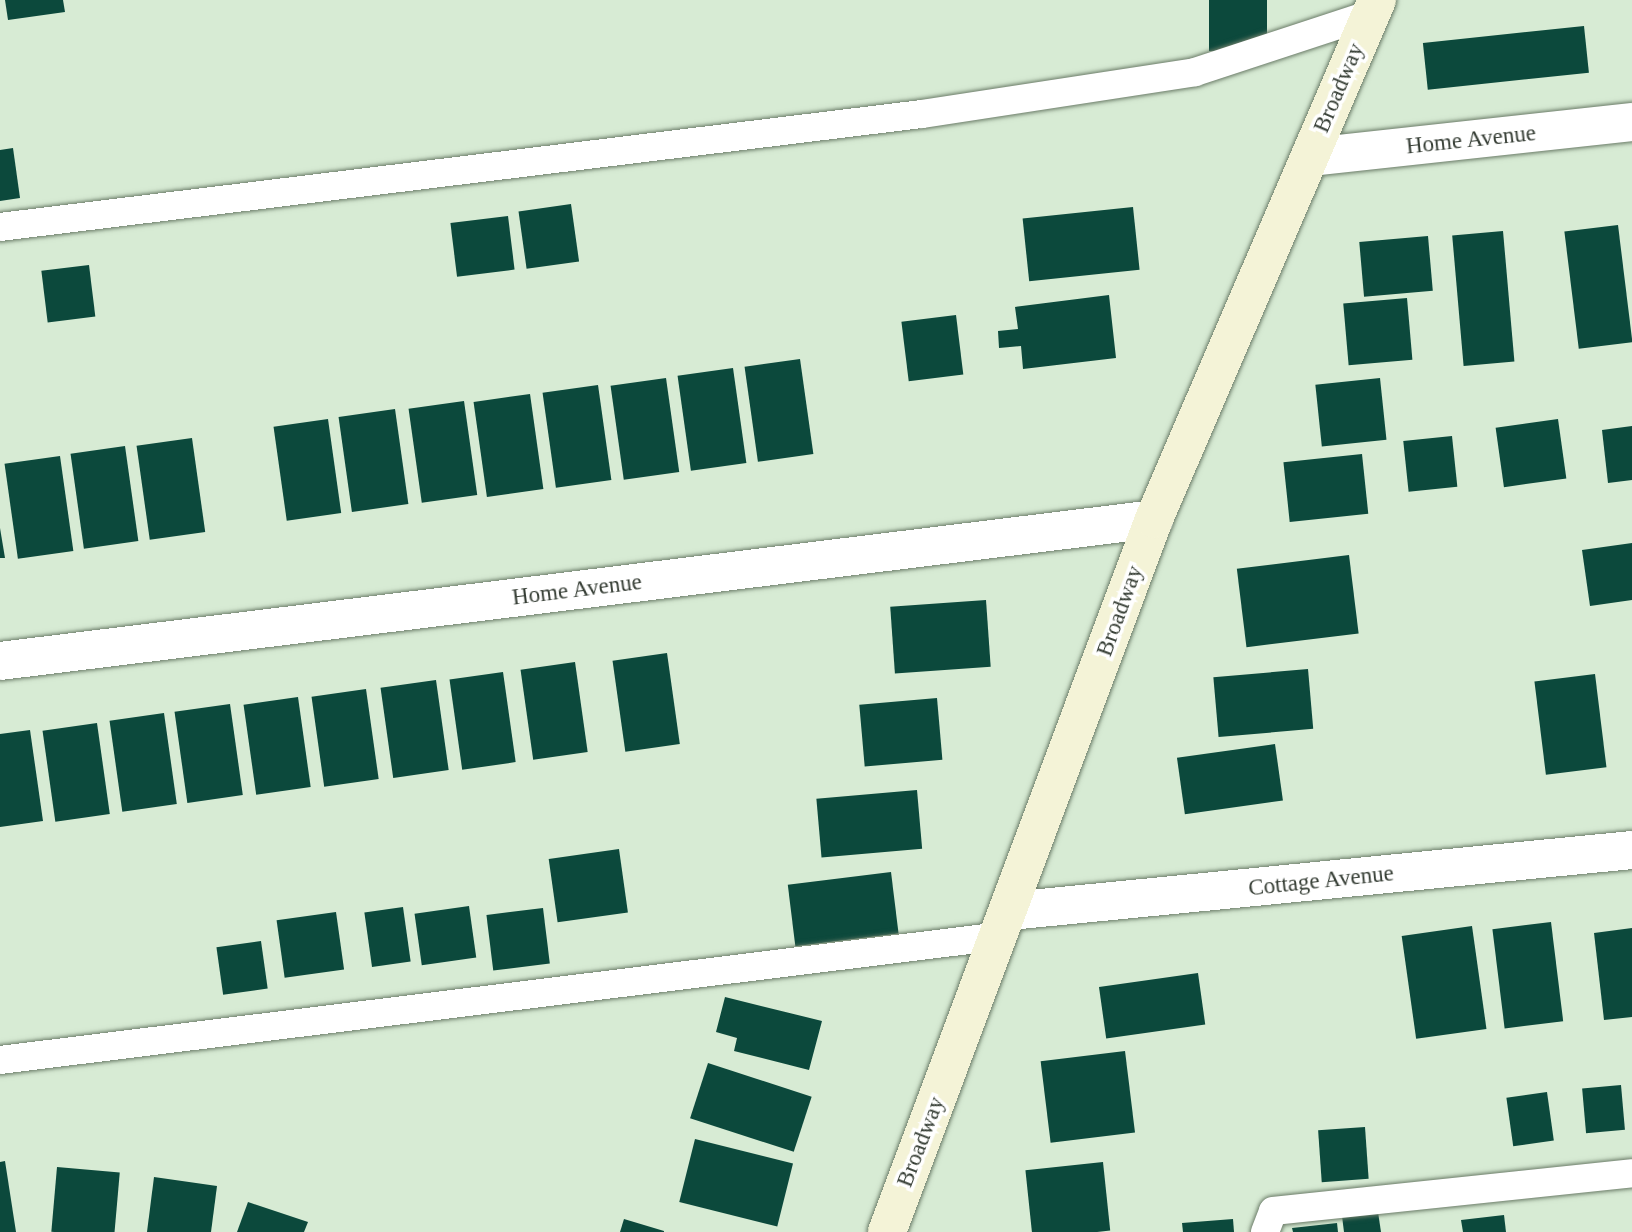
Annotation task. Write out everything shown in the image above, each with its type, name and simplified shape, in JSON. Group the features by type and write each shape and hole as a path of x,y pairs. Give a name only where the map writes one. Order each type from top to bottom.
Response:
{"main road":[{"name":"Broadway","path":"887,1232 1005,924 1154,519 1374,7"}],"street":[{"name":"Home Avenue","path":"1310,157 1632,122"},
{"name":"Home Avenue","path":"0,662 1154,519"},
{"name":"Cottage Avenue","path":"1005,924 1632,850"}],"lane":[{"path":"0,227 922,114 1195,72 1374,7"},
{"path":"0,1060 1005,924"},
{"path":"1265,1232 1273,1211 1632,1173"}],"building":[{"path":"5,0 63,0 65,12 8,20"},
{"path":"1209,0 1267,0 1267,51 1209,51"},
{"path":"1584,26 1589,73 1428,90 1423,43"},
{"path":"13,148 20,198 0,201 0,150"},
{"path":"571,204 579,261 527,269 519,211"},
{"path":"1133,207 1140,270 1029,281 1023,219"},
{"path":"508,216 515,270 457,277 450,223"},
{"path":"1618,225 1632,342 1579,349 1564,232"},
{"path":"1503,231 1514,362 1464,366 1452,235"},
{"path":"1428,236 1433,291 1364,297 1359,242"},
{"path":"89,265 95,317 48,322 41,271"},
{"path":"1109,295 1116,358 1023,369 1021,346 999,348 998,331 1018,329 1015,307"},
{"path":"1407,298 1412,360 1349,365 1343,304"},
{"path":"956,315 963,375 909,381 901,322"},
{"path":"800,359 813,454 758,462 745,367"},
{"path":"733,368 746,463 691,471 678,376"},
{"path":"666,378 679,472 624,480 611,386"},
{"path":"1380,378 1386,440 1322,446 1315,385"},
{"path":"598,385 611,480 556,488 543,393"},
{"path":"530,394 543,489 487,497 474,402"},
{"path":"464,401 477,495 422,503 409,409"},
{"path":"395,409 408,504 352,512 339,417"},
{"path":"328,419 341,513 287,521 274,427"},
{"path":"1558,419 1566,478 1504,487 1496,428"},
{"path":"1632,426 1632,480 1608,483 1602,430"},
{"path":"1452,436 1457,487 1409,492 1403,441"},
{"path":"192,438 205,532 150,540 137,446"},
{"path":"125,446 138,541 84,549 71,454"},
{"path":"1362,454 1368,514 1290,522 1283,462"},
{"path":"60,456 73,551 18,559 5,464"},
{"path":"0,528 5,558 0,558"},
{"path":"1632,543 1632,600 1590,606 1582,550"},
{"path":"1349,555 1359,633 1246,647 1237,569"},
{"path":"986,600 991,667 895,674 890,607"},
{"path":"667,653 680,744 625,752 613,661"},
{"path":"575,662 588,752 533,760 521,670"},
{"path":"1308,669 1313,729 1219,737 1213,677"},
{"path":"503,672 516,762 462,770 450,680"},
{"path":"1595,674 1606,767 1546,775 1534,681"},
{"path":"436,680 449,770 393,778 381,688"},
{"path":"366,689 379,779 324,787 312,697"},
{"path":"298,697 311,787 256,795 244,705"},
{"path":"937,698 942,760 865,767 859,705"},
{"path":"230,704 243,795 187,803 175,712"},
{"path":"164,713 177,804 122,812 110,721"},
{"path":"97,723 110,814 55,822 43,731"},
{"path":"30,730 43,821 0,827 0,734"},
{"path":"1275,744 1283,800 1185,814 1177,758"},
{"path":"917,790 922,849 822,858 816,799"},
{"path":"619,849 628,912 558,922 549,859"},
{"path":"891,872 899,934 795,946 788,885"},
{"path":"469,906 476,957 422,965 415,914"},
{"path":"403,907 411,961 372,967 364,912"},
{"path":"543,908 550,964 493,971 486,915"},
{"path":"336,912 344,969 285,978 277,920"},
{"path":"1551,922 1563,1021 1505,1028 1492,929"},
{"path":"1472,926 1486,1029 1416,1039 1402,936"},
{"path":"1632,928 1632,1017 1604,1020 1594,933"},
{"path":"261,941 268,989 223,995 216,947"},
{"path":"1198,973 1205,1024 1106,1038 1099,987"},
{"path":"725,997 822,1021 809,1070 734,1051 737,1038 716,1032"},
{"path":"1125,1051 1135,1132 1051,1143 1041,1061"},
{"path":"708,1063 812,1097 794,1152 690,1118"},
{"path":"1621,1085 1625,1130 1586,1133 1582,1088"},
{"path":"1547,1092 1554,1141 1513,1146 1506,1098"},
{"path":"1365,1127 1369,1179 1322,1182 1318,1130"},
{"path":"695,1139 793,1163 777,1227 679,1202"},
{"path":"5,1161 16,1232 0,1232 0,1162"},
{"path":"1103,1162 1110,1231 1032,1232 1025,1170"},
{"path":"57,1167 120,1172 115,1232 51,1232"},
{"path":"154,1177 217,1186 211,1232 147,1232"},
{"path":"248,1202 308,1222 304,1232 237,1232"},
{"path":"1378,1212 1381,1232 1344,1232 1342,1216"},
{"path":"1504,1215 1506,1232 1463,1232 1461,1220"},
{"path":"624,1219 664,1231 664,1232 620,1232"},
{"path":"1233,1219 1234,1232 1183,1232 1182,1223"},
{"path":"1337,1223 1338,1232 1293,1232 1292,1228"}]}
